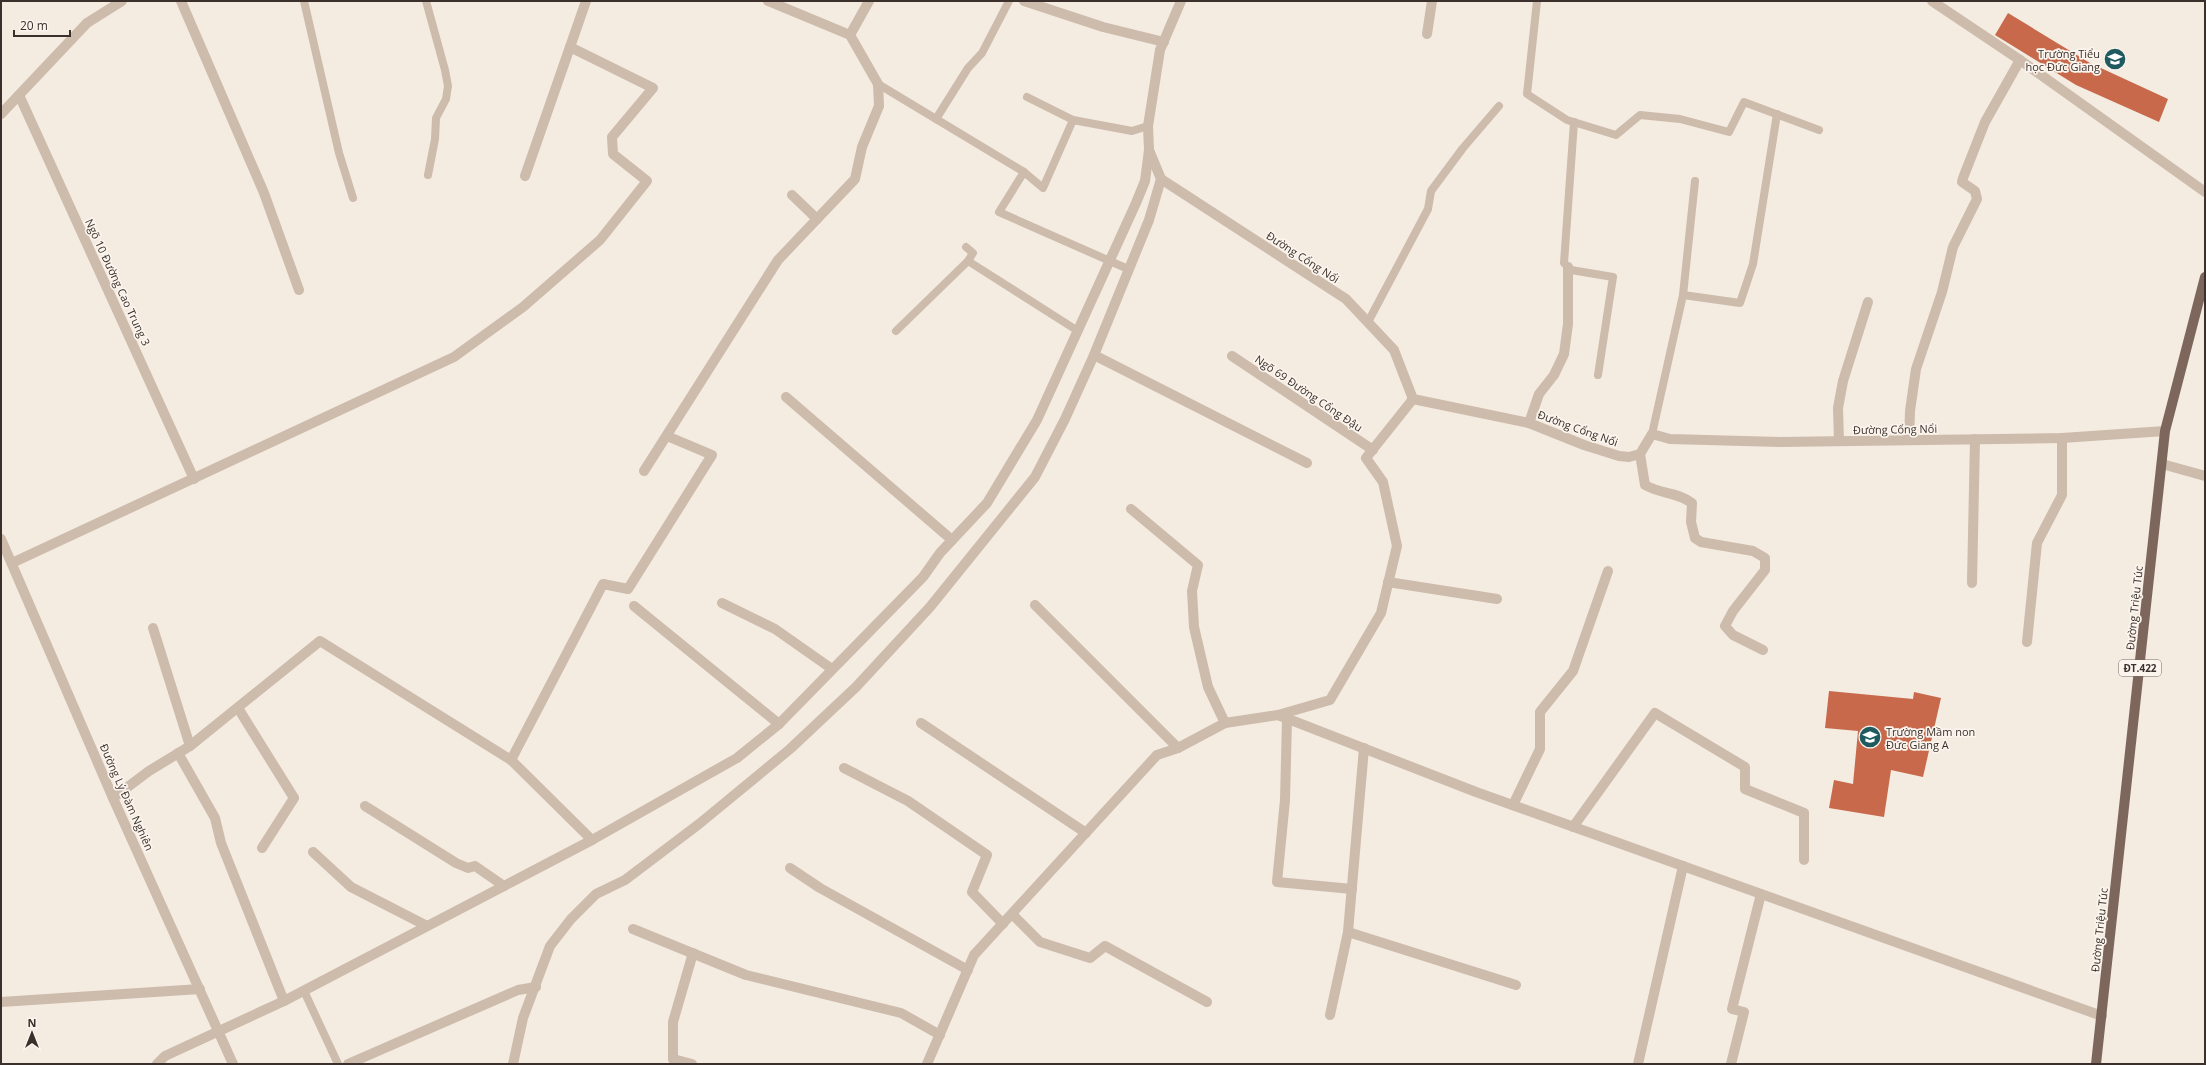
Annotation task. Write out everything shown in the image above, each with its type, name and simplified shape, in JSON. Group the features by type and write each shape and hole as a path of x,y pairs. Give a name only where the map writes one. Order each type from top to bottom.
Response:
{"main road":[{"name":"Đường Triệu Túc","path":"2096,1064 2165,431 2205,277"}],"street":[{"path":"1,114 87,23 122,1"},
{"path":"181,1 264,193 299,290"},
{"path":"525,176 586,1"},
{"path":"644,471 778,260 855,179 862,147 879,106 878,84 850,35 768,1"},
{"path":"850,35 869,1"},
{"path":"1024,1 1104,27 1164,42"},
{"path":"157,1064 165,1056 219,1033 304,991 592,840 737,758 779,724 923,577 952,540 987,503 1037,420 1078,331 1145,181 1149,150 1148,126 1160,50 1181,1"},
{"path":"1427,34 1432,1"},
{"path":"1932,1 2020,60 2205,192"},
{"path":"12,563 454,357 523,307 600,240 647,181 613,154 612,137 653,88 570,47"},
{"path":"1909,440 1910,411 1916,368 1936,312 1953,247 1977,200 1975,192 1962,182 1963,178 1985,122 2020,60"},
{"name":"Ngõ 10 Đường Cao Trung 3","path":"19,95 194,479"},
{"path":"513,1064 523,1018 536,987 550,946 571,919 596,894 624,880 699,824 790,749 856,687 930,607 1035,477 1065,419 1094,355 1149,220 1161,178 1149,150"},
{"name":"Đường Cổng Nổi","path":"1161,178 1346,299 1394,350 1413,399 1530,423 1584,445 1619,456 1630,457 1640,454"},
{"path":"792,195 817,219"},
{"path":"1530,423 1539,394 1554,375 1564,354 1568,324 1568,267"},
{"path":"1839,442 1838,408 1843,381 1868,302"},
{"path":"1094,355 1307,463"},
{"name":"Ngõ 69 Đường Cổng Đậu","path":"1232,356 1373,450"},
{"path":"786,397 952,540"},
{"path":"927,1064 974,955 1157,755 1178,748 1225,723 1282,717 1330,700 1381,613 1396,546 1383,482 1366,458 1413,399"},
{"name":"Đường Cổng Nổi","path":"1652,434 1670,439 1839,442 2062,438 2165,431"},
{"path":"1652,434 1640,454 1645,485 1656,491 1681,495 1692,503 1691,522 1694,538 1701,542 1754,551 1765,558 1765,570 1733,611 1725,626 1733,635 1763,650"},
{"path":"511,760 603,584 628,589 712,455 667,436"},
{"path":"2027,642 2037,543 2062,495 2062,438"},
{"path":"1972,583 1976,439"},
{"path":"2162,464 2205,476"},
{"path":"1131,509 1198,565 1192,591 1194,627 1208,687 1225,723"},
{"name":"Đường Lý Đàm Nghiên","path":"1,539 113,798 233,1064"},
{"path":"1513,805 1540,749 1540,712 1573,671 1608,571"},
{"path":"1388,582 1497,598"},
{"path":"722,603 775,629 832,669"},
{"path":"1035,605 1178,748"},
{"path":"634,606 779,724"},
{"path":"152,628 190,746"},
{"path":"113,798 190,746 320,641 511,760 592,840"},
{"path":"238,708 294,798 262,848"},
{"path":"1573,827 1655,713 1745,767 1744,789 1804,812 1804,860"},
{"path":"1282,717 1573,827 2102,1016"},
{"path":"1282,717 1285,800 1277,882 1352,889"},
{"path":"921,723 1086,833"},
{"path":"1330,1015 1348,932 1364,748"},
{"path":"178,753 215,818 221,843 284,1001"},
{"path":"844,768 908,800 987,855 972,892 1003,924"},
{"path":"365,806 456,863 468,868 475,866 504,886"},
{"path":"313,852 351,887 427,926"},
{"path":"1638,1064 1683,866"},
{"path":"790,868 820,888 968,970"},
{"path":"1731,1064 1744,1012 1732,1009 1761,894"},
{"path":"1012,914 1040,942 1090,958 1105,946 1207,1002"},
{"path":"634,929 746,975 901,1013 940,1036"},
{"path":"1348,932 1516,985"},
{"path":"692,1064 672,1062 672,1022 693,953"},
{"path":"348,1064 518,990 536,987"},
{"path":"1,1002 200,989"}],"lane":[{"path":"304,1 339,153 353,198"},
{"path":"426,1 448,86 446,99 436,118 435,138 428,176"},
{"path":"936,119 968,68 982,53 1008,1"},
{"path":"1537,1 1527,94 1567,120 1616,135 1640,115 1680,119 1730,132 1744,102 1819,130"},
{"path":"878,84 1024,172 1043,188 1073,120"},
{"path":"1027,97 1073,120 1132,131 1148,126"},
{"path":"1368,322 1428,209 1431,191 1463,148 1499,106"},
{"path":"1683,295 1740,303 1753,264 1778,114"},
{"path":"1574,122 1564,263 1571,270 1613,277 1598,375"},
{"path":"1024,172 999,212 1128,269"},
{"path":"1652,434 1683,295 1695,181"},
{"path":"896,331 968,261 973,253 966,247"},
{"path":"968,261 1078,331"},
{"path":"304,991 338,1064"}],"building":[{"path":"2008,13 2090,63 2168,99 2159,122 2076,85 1995,35"},
{"name":"Trường Mầm non Đức Giang A","path":"1829,691 1913,699 1914,692 1941,698 1923,777 1891,770 1884,817 1829,808 1834,780 1853,784 1858,731 1825,728"}],"place":[{"name":"Trường Tiểu học Đức Giang","path":"2115,59"},
{"name":"Trường Mầm non Đức Giang A","path":"1870,737"}]}
